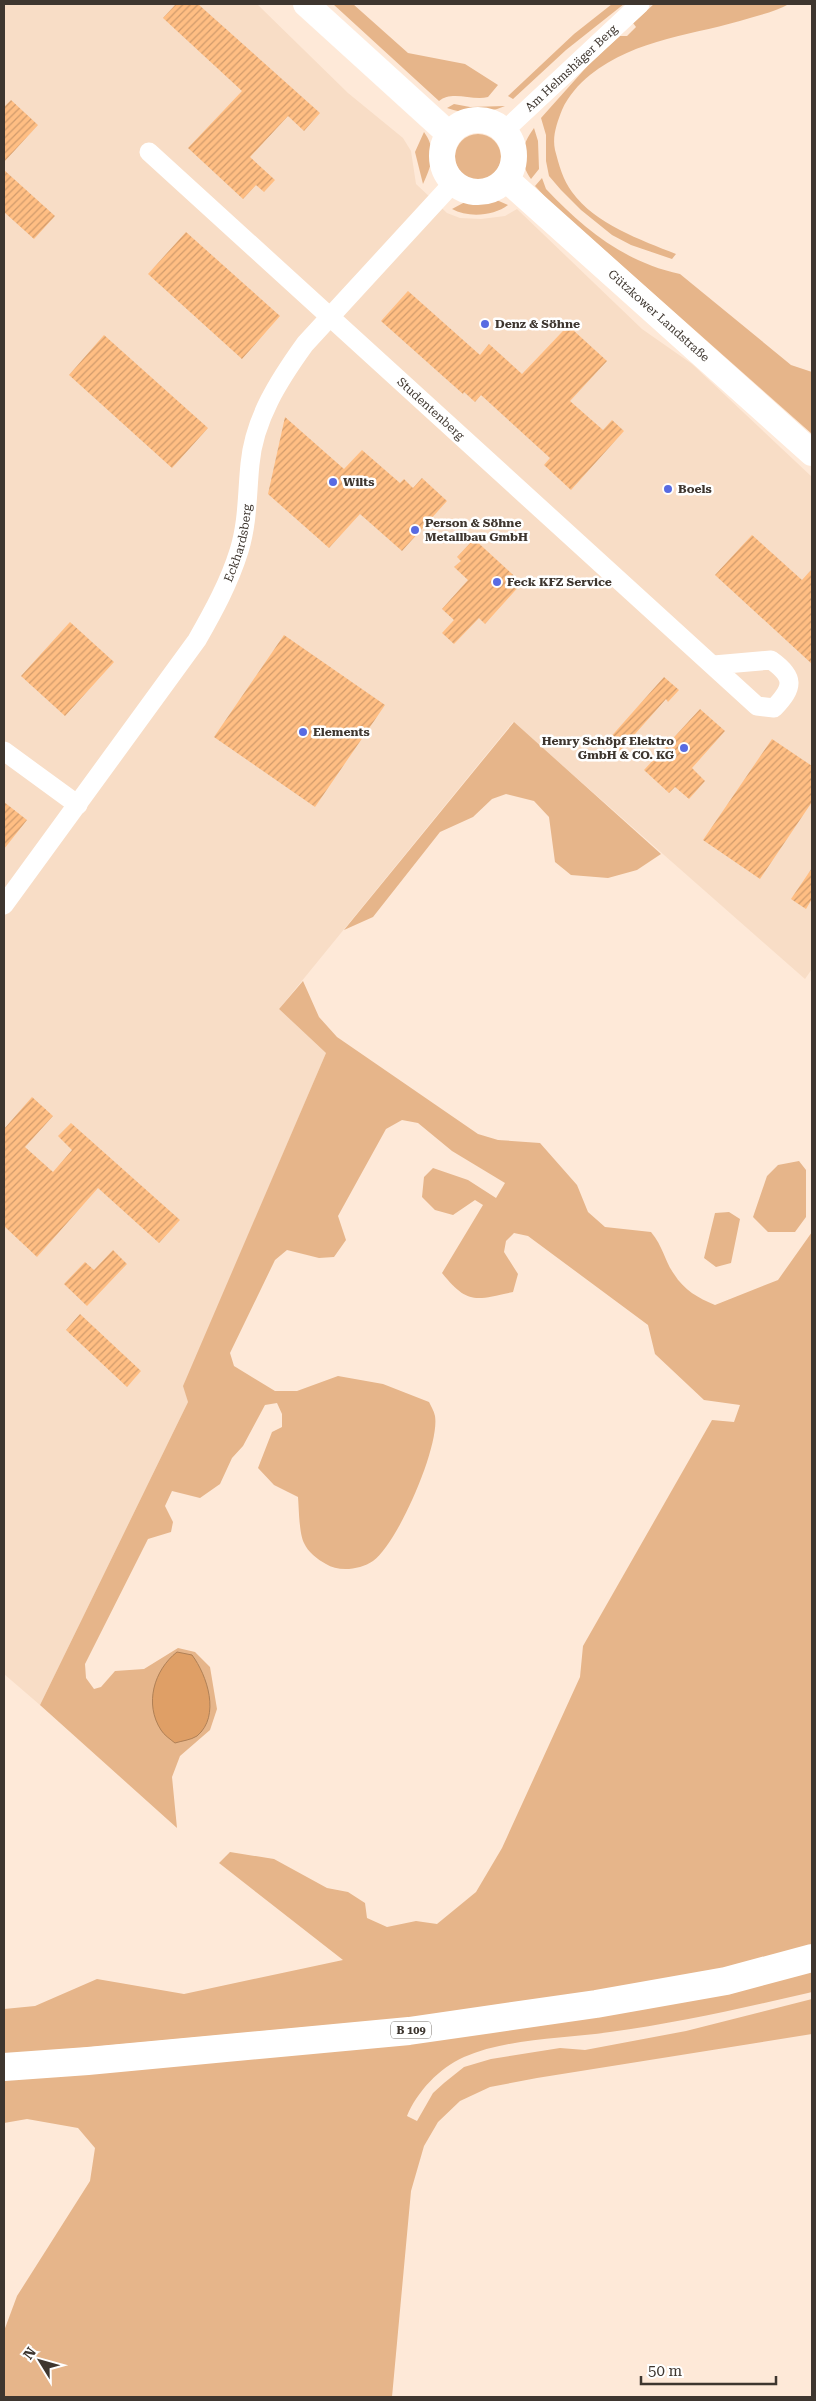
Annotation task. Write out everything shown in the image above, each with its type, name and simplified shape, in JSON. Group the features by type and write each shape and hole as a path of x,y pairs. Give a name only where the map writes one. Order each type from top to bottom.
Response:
{"highway":[{"name":"B 109","path":"4,2067 88,2062 409,2031 596,2004 726,1981 812,1958"}],"main road":[{"path":"306,4 449,134"},
{"path":"476,119 487,120 504,131 514,150 511,170 506,179 486,191 474,192 463,189 453,182 442,164 442,148 449,134 456,126 476,119"},
{"name":"Gützkower Landstraße","path":"506,179 812,453"}],"street":[{"name":"Am Helmshäger Berg","path":"504,131 640,4"},
{"name":"Studentenberg","path":"149,152 714,665"},
{"name":"Eckhardsberg","path":"4,905 196,640 215,609 239,550 246,515 251,454 255,438 269,400 286,370 305,344 453,182"},
{"path":"4,751 78,805"}],"shaded area":[{"path":"4,4 257,4 348,93 403,138 411,151 416,184 447,213 460,218 481,219 505,216 517,209 642,329 692,364 812,477 812,969 805,979 513,722 279,1009 326,1053 184,1386 188,1402 40,1705 4,1674"},
{"path":"333,4 353,4 408,53 465,64 498,85 488,97 450,96 439,101"},
{"path":"612,4 624,4 566,50 513,99 508,96 574,34"},
{"path":"654,4 789,4 765,14 667,39 627,53 590,75 578,86 564,105 556,130 554,145 562,172 572,192 593,213 606,222 634,237 676,254 672,259 631,245 612,235 581,210 561,190 549,176 546,161 546,135 541,118 591,62 620,36 627,36 636,27 633,23"},
{"path":"454,104 470,107 505,106 491,111 476,113 461,112 447,108"},
{"path":"534,128 538,141 539,169 531,179 524,166 523,153 526,141"},
{"path":"424,132 431,145 432,158 423,184 415,152"},
{"path":"473,134 483,134 497,144 501,157 497,170 491,176 483,180 473,180 459,170 455,162 455,152 465,138"},
{"path":"542,178 546,189 560,204 606,242 641,261 660,269 680,274 791,365 812,372 812,434 549,201 535,186"},
{"path":"492,198 508,205 496,212 481,215 466,214 452,209 465,202"},
{"path":"514,722 661,854 637,870 608,878 571,875 555,862 549,817 534,801 506,794 492,799 473,817 440,832 373,917 344,930"},
{"path":"303,981 319,1017 337,1037 478,1134 498,1140 540,1143 577,1185 588,1212 605,1227 651,1232 659,1243 678,1280 692,1293 715,1305 778,1280 812,1232 812,1949 704,1973 462,2013 4,2055 4,2009 35,2006 97,1979 184,1994 343,1960 219,1863 230,1852 274,1859 327,1888 348,1892 365,1903 367,1918 387,1927 416,1921 437,1924 476,1892 502,1848 580,1677 583,1646 712,1420 734,1422 740,1405 704,1400 655,1354 648,1325 528,1236 514,1233 506,1241 504,1252 518,1274 513,1292 490,1297 473,1298 459,1291 442,1273 483,1205 475,1200 453,1215 435,1210 422,1197 424,1177 433,1168 468,1180 496,1198 505,1183 452,1151 418,1123 402,1120 386,1129 338,1216 346,1240 334,1257 319,1258 287,1250 275,1260 230,1353 234,1366 275,1391 297,1391 338,1376 383,1384 429,1402 435,1416 435,1430 431,1449 415,1493 394,1535 373,1561 356,1568 343,1569 331,1567 310,1552 304,1543 301,1533 298,1497 274,1485 258,1468 272,1432 282,1427 282,1414 277,1403 265,1405 243,1446 232,1458 220,1484 200,1498 172,1491 165,1506 173,1522 171,1532 148,1539 85,1664 86,1678 94,1689 101,1687 115,1671 144,1669 178,1648 195,1652 210,1667 217,1709 210,1730 180,1756 172,1777 177,1828 40,1705 188,1402 183,1386 326,1053 279,1009"},
{"path":"799,1161 806,1170 806,1217 795,1232 768,1232 753,1217 767,1176 778,1165"},
{"path":"729,1212 740,1219 731,1263 716,1267 704,1258 715,1213"},
{"path":"177,1652 192,1655 198,1663 207,1684 210,1707 204,1728 197,1736 175,1743 162,1732 156,1720 153,1699 154,1688 162,1668"},
{"path":"812,1971 812,1992 734,2010 659,2024 499,2046 464,2057 446,2067 430,2082 417,2098 407,2116 417,2121 433,2093 464,2067 491,2059 560,2048 585,2050 686,2031 812,1999 812,2034 537,2078 490,2087 460,2101 438,2122 424,2146 411,2191 392,2397 4,2397 4,2331 17,2296 90,2181 95,2148 78,2128 27,2119 4,2123 4,2075"}],"building":[{"path":"176,4 198,4 320,113 304,131 288,116 250,157 275,180 264,192 256,185 243,199 188,148 242,91 163,18"},
{"path":"11,100 38,125 4,162 4,107"},
{"path":"4,170 55,216 34,239 4,212"},
{"path":"186,232 280,316 242,359 148,274"},
{"path":"408,291 480,355 489,344 522,374 563,331 573,330 607,361 570,401 603,430 612,420 624,431 571,490 544,465 550,458 481,395 475,402 464,392 463,394 381,321"},
{"path":"104,335 208,428 172,468 69,375"},
{"path":"285,417 344,469 362,450 400,483 404,479 413,488 422,478 447,501 402,551 360,514 329,548 268,494"},
{"path":"752,535 802,580 812,569 812,664 715,575"},
{"path":"474,539 522,583 485,624 479,618 454,644 442,633 454,620 442,609 468,580 454,567 461,561 457,557"},
{"path":"70,622 114,662 65,716 21,676"},
{"path":"284,635 385,705 315,807 214,737"},
{"path":"664,677 679,690 668,702 666,699 620,751 608,740"},
{"path":"700,709 725,731 692,768 705,781 689,799 675,787 669,793 644,770"},
{"path":"772,739 812,766 812,802 760,879 703,840"},
{"path":"4,802 27,820 4,849"},
{"path":"812,868 812,899 806,909 791,899"},
{"path":"32,1097 53,1116 25,1147 53,1172 72,1150 58,1136 71,1123 180,1220 159,1243 98,1188 37,1257 4,1226 4,1129"},
{"path":"113,1250 127,1264 87,1306 64,1284 85,1262 94,1270"},
{"path":"80,1314 141,1371 127,1387 66,1330"}],"place":[{"name":"Denz & Söhne","path":"485,324"},
{"name":"Wilts","path":"333,482"},
{"name":"Boels","path":"668,489"},
{"name":"Person & Söhne Metallbau GmbH","path":"415,530"},
{"name":"Feck KFZ Service","path":"497,582"},
{"name":"Elements","path":"303,732"},
{"name":"Henry Schöpf Elektro GmbH & CO. KG","path":"684,748"}]}
